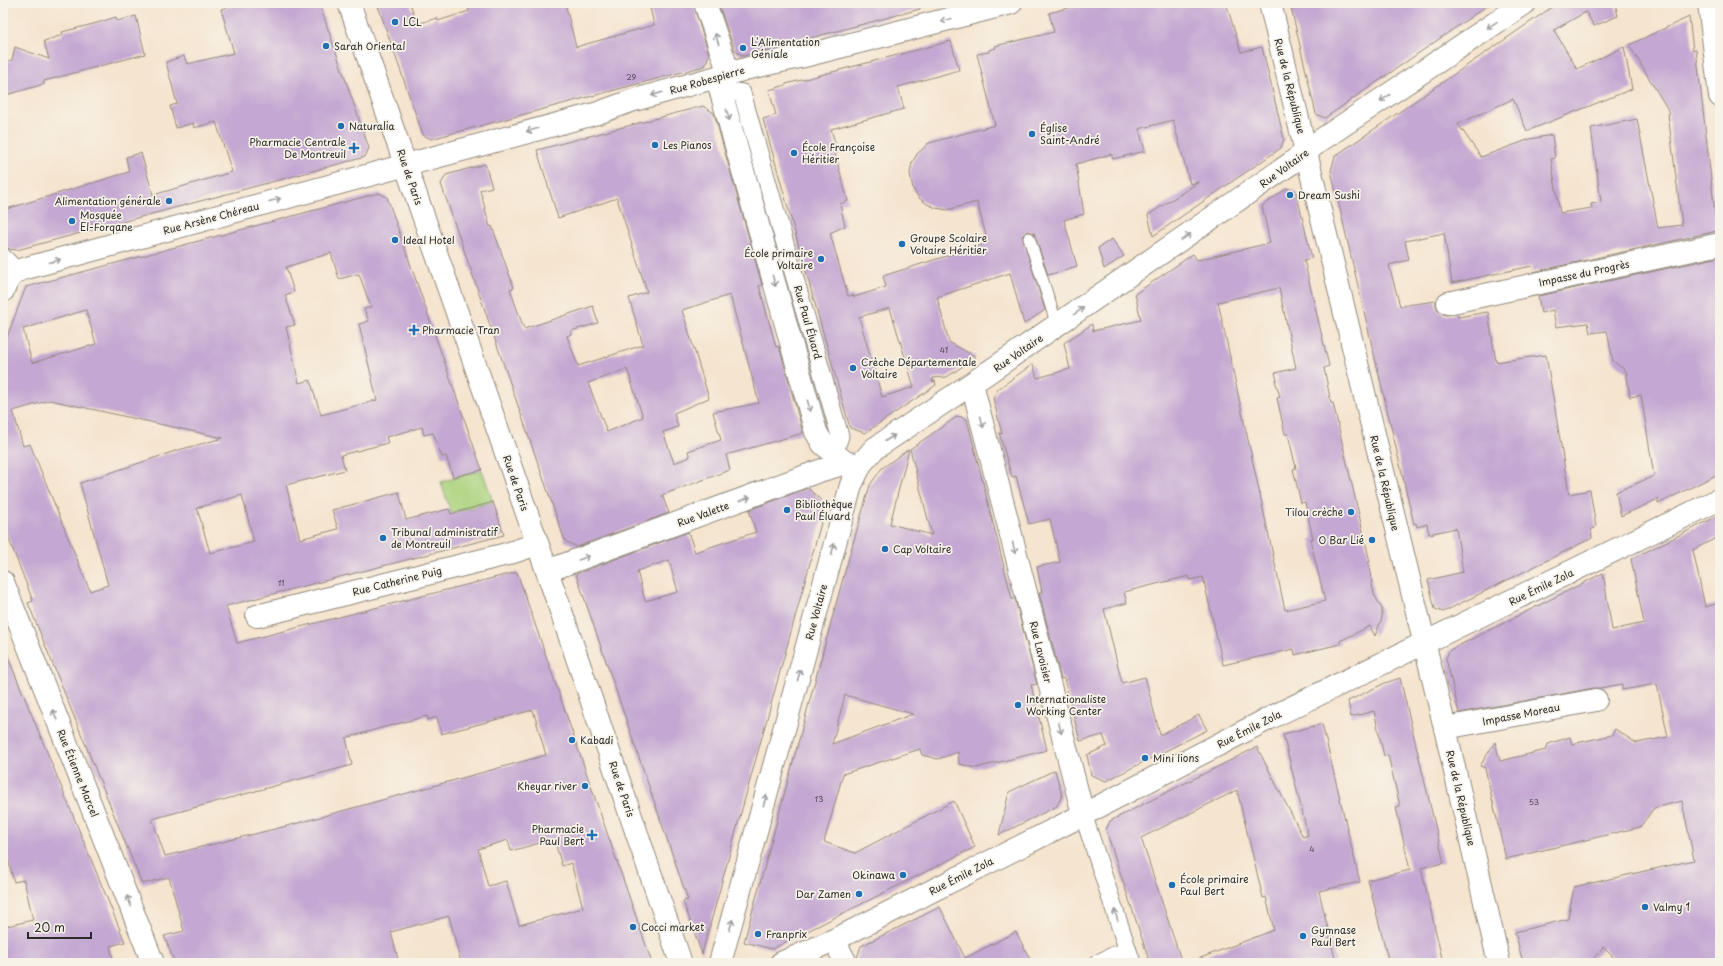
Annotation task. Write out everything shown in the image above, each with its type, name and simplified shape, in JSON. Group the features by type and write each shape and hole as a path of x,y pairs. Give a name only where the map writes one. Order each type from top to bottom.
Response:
{"street":[{"name":"Rue de Paris","path":"349,3 547,571 681,963"},
{"path":"705,3 722,81 816,432 823,444 847,460"},
{"name":"Rue Robespierre","path":"405,165 598,112 631,101 722,81 1011,3"},
{"name":"Rue de la République","path":"1270,3 1445,728 1499,963"},
{"name":"Rue Voltaire","path":"720,963 851,485 847,460 874,449 972,384 1306,153 1321,140 1525,3"},
{"path":"1709,3 1720,96"},
{"name":"Rue Arsène Chéreau","path":"10,264 405,165"},
{"name":"Impasse du Progrès","path":"1448,303 1720,244"},
{"path":"3,291 10,277 10,264"},
{"name":"Rue Lavoisier","path":"972,384 1083,814 1130,957"},
{"name":"Rue Valette","path":"547,571 847,460"},
{"name":"Rue Émile Zola","path":"781,963 834,940 1261,722 1720,499"},
{"name":"Rue Catherine Puig","path":"257,616 516,551 537,544"},
{"name":"Rue Étienne Marcel","path":"3,582 153,963"},
{"name":"Impasse Moreau","path":"1445,728 1596,700"},
{"path":"834,940 846,963"},
{"path":"1098,963 1117,954 1130,957"}],"lane":[{"path":"1029,238 1058,325"}],"green space":[{"path":"482,470 493,502 451,513 441,482"}],"building":[{"path":"243,3 319,3 369,148 365,157 17,250 9,249 3,243 3,210 129,172 126,157 141,153 153,195 232,172 216,122 194,128 193,123 176,128 170,106 177,104 166,62 184,56 187,64 234,53 221,9"},
{"path":"377,3 410,3 417,24 437,18 438,21 469,11 467,3 565,3 576,47 654,25 649,3 693,3 709,55 705,66 431,139 423,135"},
{"path":"718,3 919,3 920,9 743,56 735,51"},
{"path":"1086,3 1226,3 1241,52 1262,47 1284,139 1281,148 1153,236 1148,215 1199,182 1190,184 1173,120 1139,129 1145,151 1113,159 1111,154 1076,164 1084,214 1064,220 1077,266 1048,275 1034,233 1027,231 1022,236 1045,310 1024,324 1010,273 937,297 949,342 976,357 947,377 933,378 932,382 935,381 936,385 865,433 850,428 763,119 776,115 769,90 786,84 951,41 959,70 898,87 904,109 831,129 838,153 835,154 848,201 840,204 845,226 830,233 848,296 853,295 854,297 886,287 883,276 988,243 977,202 947,210 936,208 927,204 919,198 913,189 910,173 912,163 917,154 929,143 995,125 977,54 989,52 989,50 996,48 995,46 1054,32 1049,13","holes":["890,308 914,387 882,397 859,317"]},
{"path":"1290,3 1491,3 1325,118 1316,114"},
{"path":"1558,3 1615,3 1618,16 1594,26 1586,12 1554,30 1577,69 1624,47 1632,89 1527,131 1513,99 1458,124 1481,157 1530,139 1552,135 1555,158 1551,159 1560,213 1592,208 1591,204 1601,202 1591,128 1637,119 1658,228 1682,225 1668,114 1670,113 1629,45 1689,17 1693,50 1696,49 1717,231 1533,272 1532,266 1452,283 1444,233 1405,241 1409,260 1389,265 1400,306 1436,301 1436,306 1439,311 1445,315 1457,314 1458,317 1488,312 1496,362 1546,355 1569,494 1590,490 1596,527 1591,530 1592,538 1443,612 1435,609 1428,580 1463,572 1456,528 1429,534 1427,524 1417,527 1416,523 1414,524 1331,171 1335,156"},
{"path":"136,16 145,54 44,81 44,84 3,96 3,63 12,60 15,47 49,59 44,41 63,35 62,32 116,17 117,21"},
{"path":"703,106 714,113 762,285 759,286 776,347 779,346 803,433 726,455 730,470 662,495 669,513 577,547 565,541 441,184 446,175 485,164 492,187 480,190 490,227 492,226 514,288 510,289 524,329 593,306 598,323 571,331 572,334 567,336 578,366 643,345 629,298 647,292 617,198 558,218 537,150","holes":["730,295 759,403 713,412 721,440 688,451 690,457 674,463 663,432 678,427 674,413 709,398 682,310","627,369 643,417 607,432 588,383"]},
{"path":"1287,188 1296,192 1312,258 1304,260 1329,366 1324,368 1331,403 1333,403 1370,562 1368,562 1374,594 1382,609 1382,618 1375,636 1370,626 1340,641 1340,644 1295,655 1294,649 1223,665 1203,577 1190,580 1189,576 1124,592 1127,603 1104,609 1122,683 1145,677 1160,735 1199,715 1207,730 1106,781 1091,775 1087,755 1107,746 1103,735 1080,741 1064,678 1061,679 1039,593 1042,592 1037,567 1060,562 1050,519 1029,524 1016,476 1012,477 999,433 1002,434 993,398 998,389 1033,364 1037,378 1070,369 1064,343 1092,324 1093,331 1141,320 1135,294 1193,254 1197,260 1270,243 1262,206","holes":["1279,288 1296,368 1275,373 1277,380 1275,380 1280,397 1277,398 1285,434 1288,434 1296,468 1293,469 1301,503 1305,502 1313,539 1310,539 1325,601 1285,610 1218,302"]},
{"path":"379,193 387,197 482,470 453,477 446,456 442,457 433,433 424,435 422,427 386,437 388,443 341,455 345,470 286,485 300,539 338,529 332,510 399,492 406,520 449,509 451,514 493,502 504,535 226,606 237,643 517,572 652,963 461,963 449,916 391,932 399,963 175,963 164,936 184,931 169,877 142,884 28,603 33,601 3,524 3,347 26,287","holes":["331,253 339,279 359,274 371,307 364,309 369,321 359,324 377,400 321,415 310,380 299,383 286,327 295,325 285,295 294,292 286,267","86,310 96,344 32,363 23,329","50,400 223,438 175,451 80,483 108,585 90,591 30,444 23,446 13,411","242,495 254,542 210,553 197,508","533,710 546,755 291,825 165,856 152,819 352,765 346,738 427,716 428,720 437,717 441,734","554,839 562,866 571,863 583,908 519,925 506,881 488,886 478,849 508,840 511,851"]},
{"path":"1112,239 1124,256 1104,269 1098,248"},
{"path":"1720,257 1720,473 1658,504 1658,499 1621,516 1616,492 1654,476 1641,395 1630,397 1626,371 1613,361 1607,331 1590,333 1588,323 1556,327 1553,310 1541,313 1538,296"},
{"path":"958,416 967,419 1012,599 1015,599 1037,684 1031,685 1047,750 976,768 959,764 958,752 938,759 922,755 920,749 843,774 824,842 855,853 954,801 975,847 772,949 744,942 842,582 870,485 882,468 909,449 890,524 932,535 910,449","holes":["845,695 913,714 832,744"]},
{"path":"808,488 826,505 702,954 683,901 688,900 576,574 688,532 695,552 756,532 749,510","holes":["669,560 678,592 645,601 637,571"]},
{"path":"1720,515 1720,536 1693,550 1705,607 1720,603 1720,963 1619,963 1603,947 1590,963 1523,963 1515,932 1568,919 1574,887 1694,860 1682,801 1654,808 1640,827 1506,859 1485,768 1480,766 1495,742 1500,761 1546,750 1548,744 1570,737 1572,744 1612,735 1615,729 1636,743 1668,737 1657,684 1622,690 1622,684 1594,688 1459,713 1446,658 1450,650 1603,573 1612,630 1644,623 1631,559"},
{"path":"3,645 125,942 110,946 114,963 3,963 3,927 33,920 24,880 14,882 3,840"},
{"path":"1400,678 1444,863 1421,868 1443,963 1389,963 1368,880 1410,870 1396,807 1400,806 1388,755 1384,756 1374,711 1351,717 1348,701 1385,683"},
{"path":"1322,724 1360,882 1319,891 1336,963 1190,962 1274,930 1266,897 1263,898 1237,790 1141,838 1182,963 1150,963 1106,830 1110,821 1257,747 1303,837 1308,835 1283,734"},
{"path":"1055,770 1062,796 1057,806 999,835 1009,792"},
{"path":"940,907 965,958 1016,932 1032,963 858,963 857,958 861,946"}],"place":[{"name":"LCL","path":"395,22"},
{"name":"Sarah Oriental","path":"326,46"},
{"name":"L'Alimentation Géniale","path":"743,48"},
{"name":"Naturalia","path":"341,126"},
{"name":"Église Saint-André","path":"1032,134"},
{"name":"Les Pianos","path":"655,145"},
{"name":"Pharmacie Centrale De Montreuil","path":"354,148"},
{"name":"École Françoise Héritier","path":"794,153"},
{"name":"Dream Sushi","path":"1290,195"},
{"name":"Alimentation générale","path":"169,201"},
{"name":"Mosquée El-Forqane","path":"72,221"},
{"name":"Ideal Hotel","path":"395,240"},
{"name":"Groupe Scolaire Voltaire Héritier","path":"902,244"},
{"name":"École primaire Voltaire","path":"821,259"},
{"name":"Pharmacie Tran","path":"414,330"},
{"name":"Crèche Départementale Voltaire","path":"853,368"},
{"name":"Bibliothèque Paul Éluard","path":"787,510"},
{"name":"Tilou crèche","path":"1351,512"},
{"name":"Tribunal administratif de Montreuil","path":"383,538"},
{"name":"O Bar Lié","path":"1372,540"},
{"name":"Cap Voltaire","path":"885,549"},
{"name":"Internationaliste Working Center","path":"1018,705"},
{"name":"Kabadi","path":"572,740"},
{"name":"Mini lions","path":"1145,758"},
{"name":"Kheyar river","path":"585,786"},
{"name":"Pharmacie Paul Bert","path":"592,835"},
{"name":"Okinawa","path":"903,875"},
{"name":"École primaire Paul Bert","path":"1172,885"},
{"name":"Dar Zamen","path":"859,894"},
{"name":"Valmy 1","path":"1645,907"},
{"name":"Cocci market","path":"633,927"},
{"name":"Franprix","path":"758,934"},
{"name":"Gymnase Paul Bert","path":"1303,936"}]}
